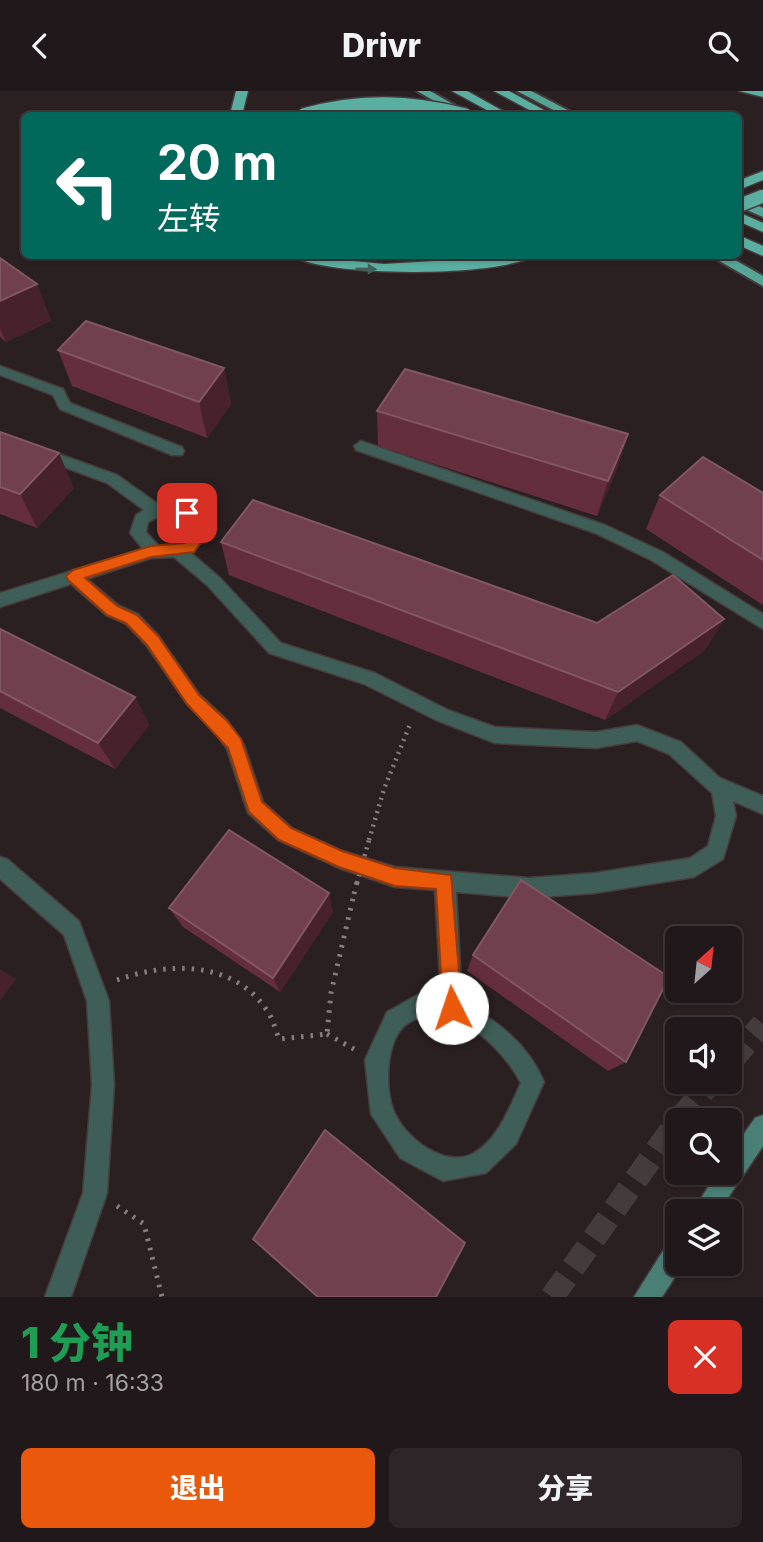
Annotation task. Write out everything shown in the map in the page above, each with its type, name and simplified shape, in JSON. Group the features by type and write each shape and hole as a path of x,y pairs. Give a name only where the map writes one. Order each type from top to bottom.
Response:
{"highway":[{"path":"237,112 243,91"},
{"path":"422,91 460,112"},
{"path":"458,91 498,112"},
{"path":"500,91 541,112"},
{"path":"522,91 564,112"},
{"path":"745,91 763,93"},
{"path":"314,112 343,104 377,100 426,105 454,112"},
{"path":"742,184 763,175"},
{"path":"742,205 763,196"},
{"path":"742,203 763,213"},
{"path":"742,218 763,228"},
{"path":"742,241 763,251"},
{"path":"316,259 353,268 397,269 490,259"},
{"path":"722,259 763,282"}],"main road":[{"path":"713,1199 763,1126"},
{"path":"647,1297 665,1270"}],"street":[{"path":"0,370 58,392 65,407 177,451"},
{"path":"0,438 112,479 154,509"},
{"path":"360,446 600,529 657,556 763,622"},
{"path":"0,600 153,551 189,548 198,537 197,526 187,513 171,507 154,509 141,519 138,533 153,551"},
{"path":"177,551 214,582 275,648 369,677 495,735 596,740 637,733 675,748 721,788 763,805"},
{"path":"73,576 112,610 132,619 152,640 193,699 221,726 235,745 255,807 285,834 339,859 395,877 529,888 596,883 694,867 716,852 726,816 721,788"},
{"path":"0,866 72,928 98,1001 103,1085 95,1192 58,1297"},
{"path":"445,881 452,1008"},
{"path":"419,1005 452,1008 491,1028 520,1057 533,1082 508,1136 478,1165 443,1169 408,1150 382,1114 376,1061 395,1020 419,1005"}],"path":[{"path":"94,991 140,969 188,967 231,976 266,1009 279,1038 327,1034 331,993 354,894 384,789 419,702"},
{"path":"95,1192 144,1224 162,1297"}],"building":[{"path":"0,258 37,284 0,301"},
{"path":"86,321 224,368 199,402 58,350"},
{"path":"405,369 628,434 608,481 377,411"},
{"path":"0,432 59,453 20,494 0,487"},
{"path":"703,457 763,493 763,560 660,495"},
{"path":"253,500 597,623 673,575 724,619 618,692 221,542"},
{"path":"0,629 135,697 98,743 0,691"},
{"path":"229,830 329,893 273,978 169,908"},
{"path":"521,880 665,974 665,985 626,1062 473,955"},
{"path":"325,1130 465,1243 436,1297 318,1297 253,1239"}],"tunnel":[{"path":"742,1048 763,1024"},
{"path":"689,1108 701,1094"},
{"path":"552,1297 665,1139"}],"route":[{"path":"187,513 197,526 198,537 189,548 151,552 73,576 112,610 132,619 152,640 193,699 221,726 235,745 255,807 285,834 339,859 395,877 445,881 452,1008"}]}
